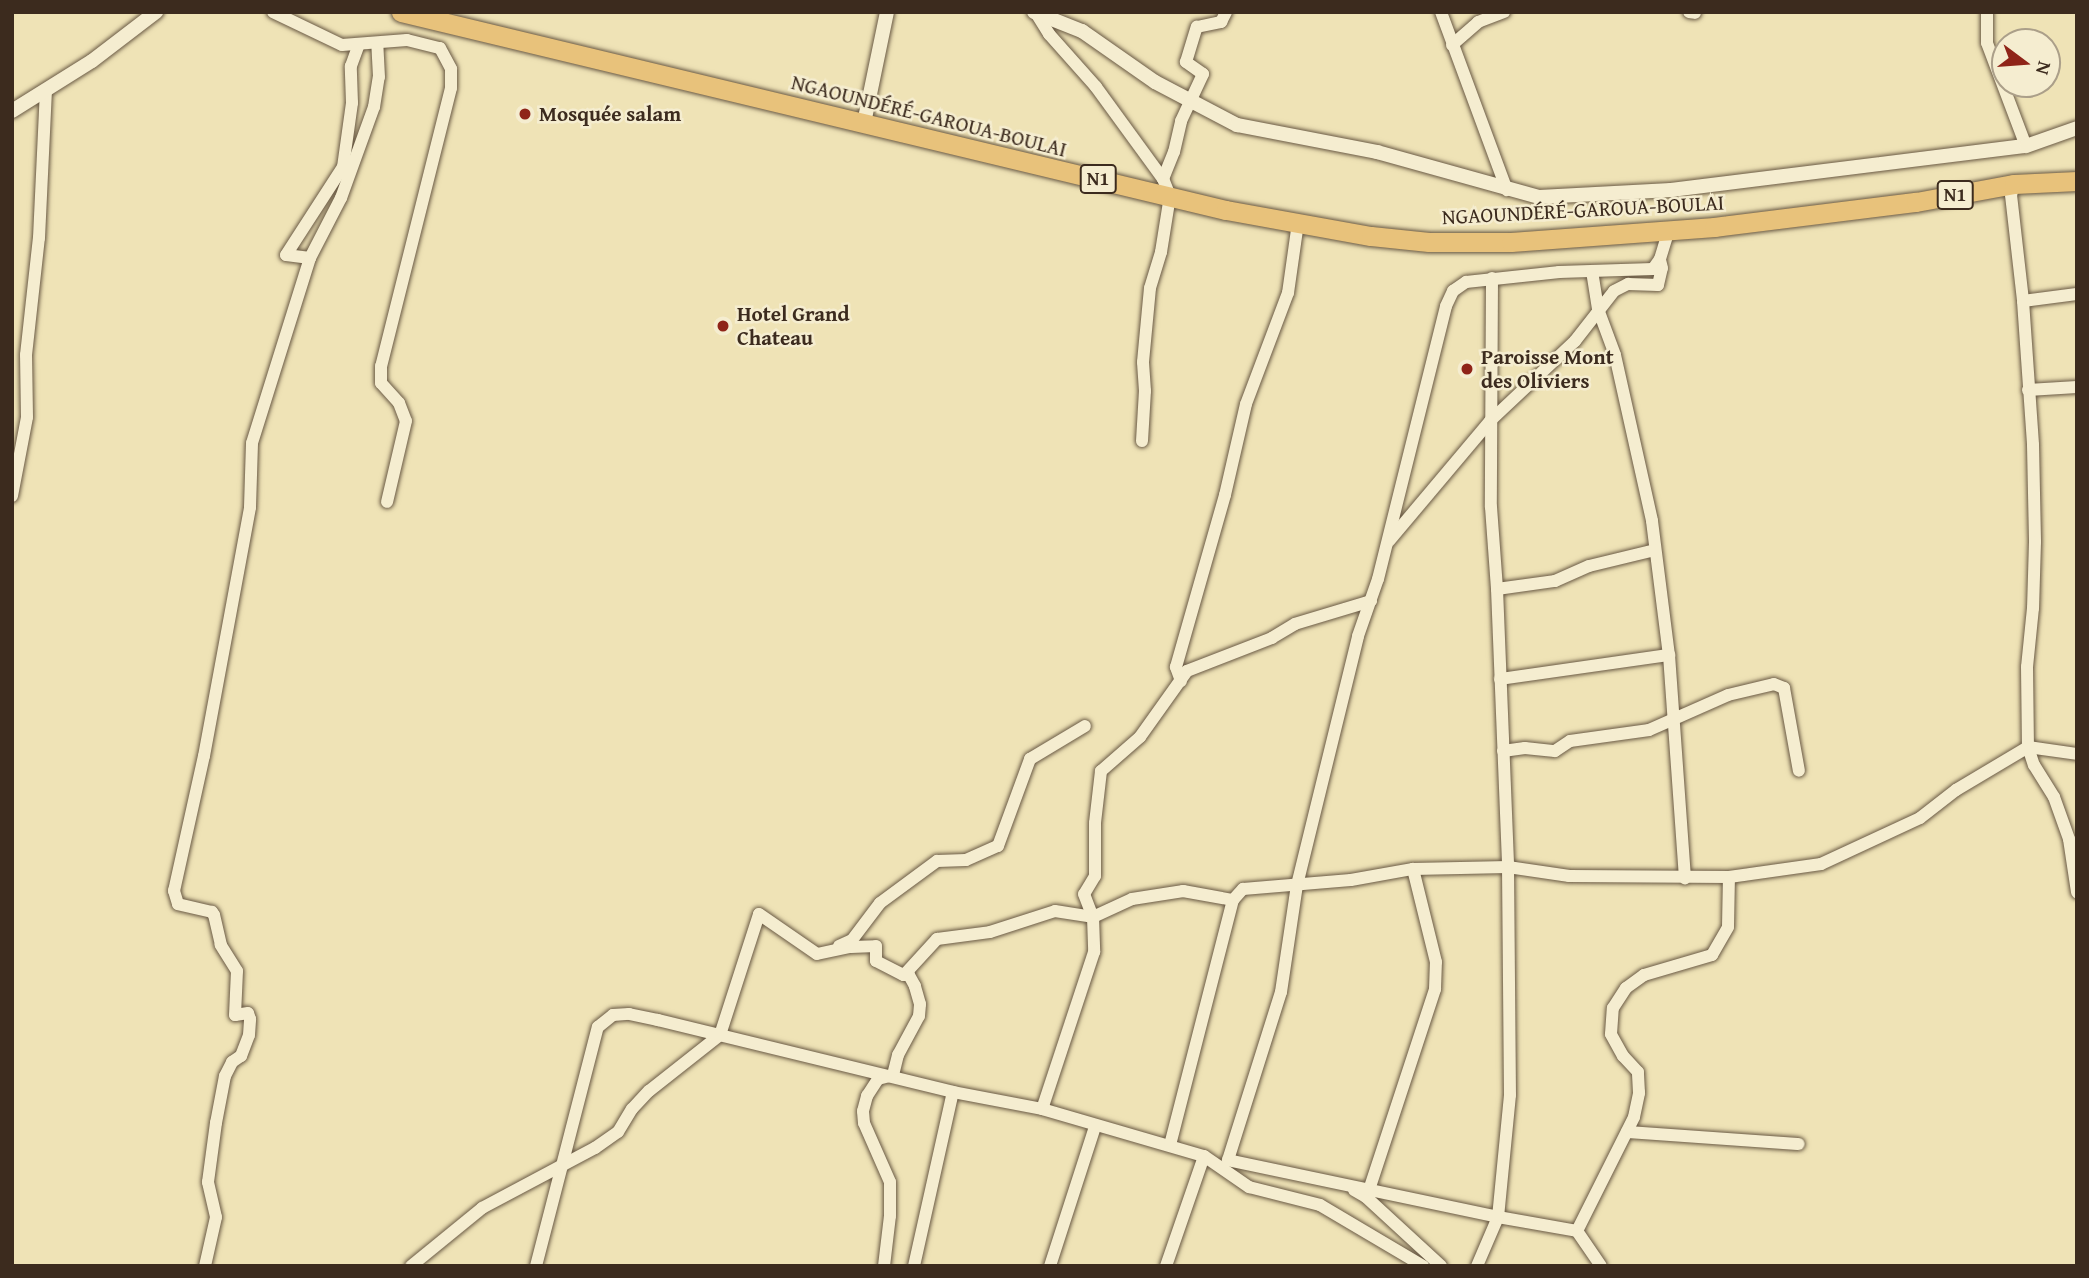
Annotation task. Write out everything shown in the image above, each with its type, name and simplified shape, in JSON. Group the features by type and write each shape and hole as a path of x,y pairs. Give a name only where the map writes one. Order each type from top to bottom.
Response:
{"highway":[{"name":"NGAOUNDÉRÉ-GAROUA-BOULAI","path":"401,12 864,122 1166,188 1298,223 1371,236 1429,242 1511,242 1668,230 1916,202 2014,184 2077,181"}],"street":[{"path":"12,111 92,61 156,12"},
{"path":"273,12 342,45 407,40 440,48 452,69 451,88 381,366 381,383 399,403 406,421 387,502"},
{"path":"864,122 887,12"},
{"path":"1035,12 1083,31 1155,82 1237,125 1377,152 1507,190 1552,197 1671,190 2026,146 2077,128"},
{"path":"1035,12 1049,34 1096,87 1166,188"},
{"path":"1142,441 1145,391 1143,362 1150,289 1161,252 1166,188 1181,121 1203,74 1186,62 1196,27 1221,22 1226,12"},
{"path":"1441,12 1507,190"},
{"path":"1452,45 1478,22 1504,12"},
{"path":"1987,12 1987,43 2026,146"},
{"path":"205,1266 216,1217 208,1182 216,1123 225,1076 232,1062 240,1056 247,1040 250,1018 248,1013 235,1015 237,971 221,945 214,915 212,912 178,904 174,891 204,756 250,507 252,443 310,258 341,198 374,107 379,77 377,43"},
{"path":"310,258 286,255 343,167 352,103 351,66 359,44"},
{"path":"12,496 27,416 26,355 38,238 46,90"},
{"path":"2014,184 2011,195 2023,301 2033,445 2035,542 2033,608 2027,667 2028,747 2034,765 2054,797 2073,837 2077,892"},
{"path":"1181,681 1175,667 1225,495 1246,404 1289,293 1298,223"},
{"path":"1601,1266 1577,1231 1228,1160 1281,992 1297,885 1355,648 1387,544 1446,306 1453,291 1465,282 1493,278 1653,269 1660,259 1668,230"},
{"path":"1387,544 1490,421 1575,341 1614,290 1628,284 1658,285 1662,268 1660,259"},
{"path":"1592,271 1598,309 1615,355 1633,429 1656,550 1669,655 1685,878"},
{"path":"1477,1266 1498,1217 1510,1095 1508,867 1497,589 1491,507 1493,278"},
{"path":"2023,301 2077,294"},
{"path":"2028,390 2077,387"},
{"path":"1497,589 1555,581 1589,566 1656,550"},
{"path":"1042,1110 1094,952 1093,917 1084,894 1095,876 1095,823 1101,771 1140,737 1187,671 1198,664 1272,638 1295,624 1371,601"},
{"path":"1500,679 1669,655"},
{"path":"1503,751 1525,748 1555,751 1570,741 1648,730 1728,695 1780,684 1784,688 1799,771"},
{"path":"411,1266 482,1208 618,1132 632,1109 649,1091 720,1035 759,914 817,954 852,940 880,903 937,861 966,860 998,846 1030,759 1085,726"},
{"path":"1170,1145 1233,900 1242,890 1413,869 1508,867 1569,876 1685,878 1729,877 1821,864 1920,818 1966,783 2028,747 2077,754"},
{"path":"1369,1190 1435,989 1436,962 1413,869"},
{"path":"1577,1231 1627,1132 1639,1093 1638,1072 1623,1056 1611,1034 1613,1008 1626,988 1644,975 1712,955 1728,927 1729,877"},
{"path":"904,975 937,939 990,932 1055,911 1093,917 1132,899 1183,891 1233,900"},
{"path":"826,951 876,946 876,961 909,975 915,986 920,1004 919,1016 898,1055 893,1075"},
{"path":"536,1266 565,1164 598,1027 613,1015 629,1014 893,1075 953,1092 1042,1110 1095,1127 1170,1145 1204,1156 1249,1187 1320,1205 1423,1266"},
{"path":"884,1266 890,1216 890,1182 864,1123 863,1111 867,1096 877,1079 893,1075"},
{"path":"914,1266 953,1092"},
{"path":"1050,1266 1095,1127"},
{"path":"1627,1132 1799,1144"},
{"path":"1166,1266 1204,1156"},
{"path":"1345,1185 1366,1197 1441,1266"}],"place":[{"name":"Mosquée salam","path":"525,114"},
{"name":"Hotel Grand Chateau","path":"723,326"},
{"name":"Paroisse Mont des Oliviers","path":"1467,369"}]}
